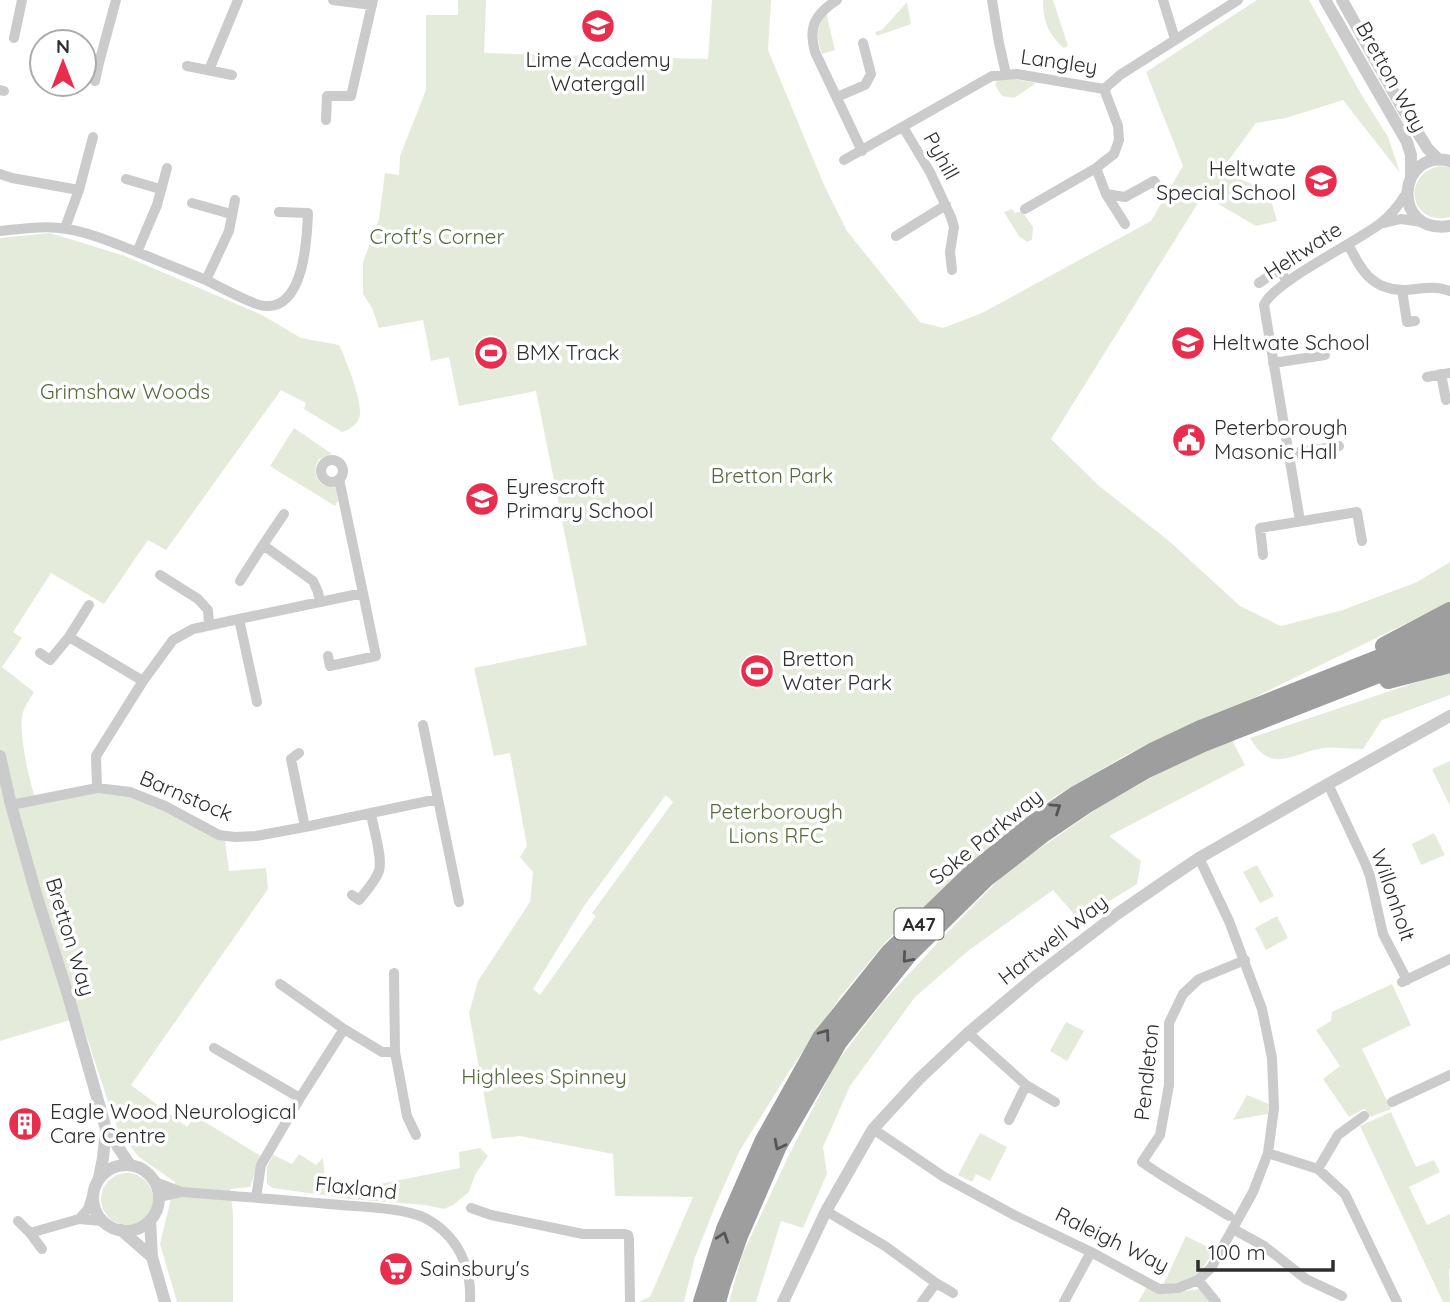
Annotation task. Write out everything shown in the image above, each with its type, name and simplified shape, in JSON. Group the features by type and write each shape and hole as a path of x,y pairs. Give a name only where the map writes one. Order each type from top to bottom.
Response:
{"highway":[{"name":"A47","path":"1291,694 1450,611"},
{"name":"Soke Parkway","path":"702,1302 725,1229 763,1142 821,1038 890,952 973,872 1033,824 1077,794 1152,752 1450,630"},
{"name":"Soke Parkway","path":"717,1302 739,1236 778,1146 839,1041 908,955 985,879 1044,833 1147,769 1203,743 1450,646"},
{"name":"A47","path":"1311,701 1450,664"}],"street":[{"path":"15,38 13,23 22,0"},
{"path":"98,48 116,0"},
{"path":"209,70 238,0"},
{"path":"326,120 327,96 351,96 373,2 333,0"},
{"path":"837,0 815,20 811,37 815,52 862,150"},
{"name":"Langley","path":"992,0 1006,74"},
{"path":"1163,0 1175,39"},
{"name":"Langley","path":"844,160 992,76 1017,74 1104,89 1120,75 1238,0"},
{"name":"Bretton Way","path":"1325,0 1407,142 1411,155 1411,176"},
{"name":"Bretton Way","path":"1342,0 1428,149 1444,160"},
{"path":"837,97 865,85 871,74 863,43"},
{"path":"187,66 233,75"},
{"path":"1025,209 1096,168 1114,154 1119,140 1118,126 1104,89"},
{"name":"Pyhill","path":"903,127 930,172 954,227 950,252 952,270"},
{"path":"65,228 79,190 93,137"},
{"path":"1444,160 1426,163 1418,169 1411,176 1406,194 1414,215 1422,222 1446,229"},
{"path":"137,252 157,205 167,168"},
{"path":"1096,168 1106,194 1125,224"},
{"path":"0,174 79,190"},
{"path":"126,179 160,189"},
{"path":"1106,194 1125,197 1154,181 1159,188"},
{"name":"Heltwate","path":"1273,363 1264,305 1271,294 1381,223 1397,208 1406,194"},
{"path":"206,281 229,231 235,200"},
{"path":"192,203 231,214"},
{"name":"Pyhill","path":"896,236 946,205"},
{"path":"0,231 65,228 97,236 263,306 279,305 292,295 307,247 309,213 279,212"},
{"name":"Heltwate","path":"1381,223 1401,219 1422,222"},
{"path":"1348,244 1367,278 1384,287 1402,290 1437,286 1450,291"},
{"path":"1259,284 1280,269 1287,282"},
{"path":"1402,290 1407,322 1415,321"},
{"path":"1300,521 1273,363 1325,355"},
{"path":"1427,377 1446,374 1446,400"},
{"path":"1289,454 1339,446"},
{"path":"328,656 330,666 376,656 339,479"},
{"path":"1263,555 1260,528 1357,512 1363,541"},
{"path":"240,581 284,514"},
{"path":"263,545 313,581 320,602"},
{"path":"160,575 175,580 198,599 208,610 209,624"},
{"path":"97,788 96,756 143,681 173,640 209,624 363,593"},
{"path":"45,660 69,637 89,605"},
{"path":"239,619 249,689 257,702"},
{"path":"69,637 143,681"},
{"name":"Hartwell Way","path":"783,1302 826,1211 873,1129 919,1079 968,1033 1036,976 1199,858 1450,716"},
{"path":"428,731 438,799 461,894"},
{"path":"299,753 291,759 305,827"},
{"name":"Bretton Way","path":"0,756 36,894 106,1129 130,1164"},
{"name":"Willonholt","path":"1328,783 1370,876 1383,934 1404,981 1450,959"},
{"name":"Barnstock","path":"11,805 97,788 130,792 165,806 219,835 235,837 305,827 438,799"},
{"path":"352,895 359,900 379,871 380,862 371,813"},
{"path":"1199,858 1229,921 1262,1009 1272,1058 1274,1108 1268,1153 1253,1192 1211,1268 1198,1280 1216,1302"},
{"name":"Pendleton","path":"1229,1216 1188,1190 1173,1184 1142,1162 1160,1135 1168,1085 1170,1023 1183,994 1199,979 1245,960"},
{"path":"394,972 395,1052 407,1116 416,1135"},
{"path":"281,984 344,1029 382,1052 395,1052"},
{"path":"256,1198 261,1165 344,1029"},
{"path":"968,1033 1026,1085 1055,1102"},
{"path":"214,1048 300,1098"},
{"path":"1392,1102 1450,1074"},
{"path":"1009,1120 1026,1085"},
{"path":"1318,1169 1338,1135 1364,1116"},
{"name":"Bretton Way","path":"99,1178 106,1129"},
{"name":"Raleigh Way","path":"873,1129 944,1178 1159,1289 1178,1289 1198,1280"},
{"path":"1268,1153 1318,1169 1345,1194 1397,1302"},
{"path":"79,1219 88,1209 93,1193 99,1178 113,1167 130,1164 145,1170 155,1182 159,1197 155,1213 150,1220 135,1230 121,1230 102,1221 96,1213 93,1193"},
{"name":"Flaxland","path":"155,1182 181,1192 388,1209 423,1217 454,1241 471,1284 470,1302"},
{"name":"Flaxland","path":"159,1197 181,1192"},
{"path":"471,1208 491,1215 583,1234 628,1235 630,1299 642,1296"},
{"path":"826,1211 885,1246 953,1293"},
{"path":"30,1233 79,1219 102,1221"},
{"path":"150,1220 152,1257 165,1302"},
{"path":"18,1222 42,1249"},
{"path":"1233,1229 1264,1246 1306,1279 1342,1296"},
{"path":"121,1230 152,1257"},
{"path":"1064,1302 1091,1252"},
{"path":"922,1302 936,1283"}],"green space":[{"name":"Bretton Park","path":"458,0 486,0 484,53 708,59 712,0 771,0 768,50 824,185 847,231 920,322 943,328 982,313 1151,221 1183,166 1146,72 1257,0 1309,0 1388,137 1400,173 1343,100 1286,118 1256,123 1220,172 1268,190 1277,221 1256,226 1203,195 1051,439 1098,485 1169,541 1240,606 1281,626 1343,610 1417,582 1450,562 1450,602 1239,705 1126,755 1054,797 980,856 889,938 841,996 790,1070 739,1152 695,1257 684,1302 638,1302 650,1297 693,1197 615,1196 613,1154 520,1136 492,1139 469,1013 478,981 530,902 533,872 520,857 527,846 510,753 494,756 474,668 587,645 536,391 459,406 449,357 431,361 423,320 379,328 372,308 363,294 363,262 379,219 385,173 399,175 400,156 426,90 426,15 458,15","holes":["666,795 673,802 592,913 596,916 540,995 533,989 584,906"]},
{"path":"1043,0 1053,0 1068,46 1064,48 1048,27"},
{"path":"907,2 911,24 877,36 875,32 882,30"},
{"path":"826,12 835,50 822,54 818,33"},
{"path":"1015,79 1036,83 1014,98 1002,96 995,85 997,80"},
{"path":"1439,166 1450,167 1450,217 1437,218 1427,215 1419,208 1415,199 1418,180 1426,172"},
{"path":"1012,209 1015,213 1022,211 1033,227 1032,240 1027,242 1019,236 1004,212"},
{"name":"Grimshaw Woods","path":"50,233 125,256 262,315 301,338 339,345 360,407 356,424 342,432 304,409 306,403 281,390 166,550 148,540 104,604 51,573 13,632 22,638 2,667 34,692 24,710 21,725 31,785 37,803 94,793 129,796 163,809 225,840 229,871 266,868 268,889 131,1085 187,1127 195,1116 261,1156 250,1187 230,1189 233,1213 233,1302 177,1302 160,1244 175,1182 139,1157 118,1131 80,1017 0,1041 0,238"},
{"path":"294,428 332,454 319,459 315,470 321,483 337,487 338,501 335,506 270,466"},
{"path":"1450,671 1450,695 1382,720 1363,749 1324,748 1275,759 1258,750 1250,738"},
{"path":"1232,740 1245,765 1109,836 1141,861 1137,884 1079,920 1053,890 968,951 915,997 850,1086 823,1147 827,1174 803,1228 781,1221 756,1302 729,1302 742,1255 836,1063 882,1003 1007,871 1101,806 1161,772"},
{"path":"1450,761 1450,806 1432,769"},
{"path":"1434,833 1445,855 1421,865 1412,844"},
{"path":"1257,865 1274,896 1260,903 1243,872"},
{"path":"1277,916 1288,938 1266,950 1255,928"},
{"path":"1392,984 1411,1025 1362,1049 1391,1109 1370,1117 1364,1109 1349,1117 1323,1079 1340,1066 1316,1030 1331,1021 1332,1012"},
{"path":"1066,1022 1084,1031 1067,1061 1050,1051"},
{"path":"1247,1095 1269,1104 1268,1114 1233,1120"},
{"path":"1391,1112 1416,1167 1434,1160 1440,1172 1409,1187 1427,1225 1450,1214 1450,1302 1443,1302 1360,1126"},
{"path":"980,1133 1007,1147 990,1181 976,1174 972,1182 958,1175"},
{"path":"480,1148 488,1156 475,1175 469,1192 444,1209 350,1199 273,1188 267,1184 267,1167 273,1155 292,1164 299,1154 316,1165 323,1158 325,1182 365,1187 460,1168 459,1152"},
{"path":"127,1173 137,1175 145,1181 151,1189 151,1209 145,1217 137,1223 127,1225 117,1223 109,1217 103,1209 101,1199 103,1189 109,1181 117,1175"},
{"path":"1186,1236 1214,1250 1195,1276 1165,1284 1164,1283"},
{"path":"1147,1287 1180,1292 1199,1289 1210,1302 1138,1302"}],"water":[{"name":"Bretton Water Park","path":"768,657 775,675 746,684 740,666"}],"place":[{"name":"Lime Academy Watergall","path":"598,26"},
{"name":"Heltwate Special School","path":"1321,181"},
{"name":"Heltwate School","path":"1188,343"},
{"name":"BMX Track","path":"491,353"},
{"name":"Peterborough Masonic Hall","path":"1189,440"},
{"name":"Eyrescroft Primary School","path":"482,499"},
{"name":"Bretton Water Park","path":"757,671"},
{"name":"Eagle Wood Neurological Care Centre","path":"25,1124"},
{"name":"Sainsbury's","path":"396,1269"}],"park label":[{"name":"Croft's Corner","path":"437,237"},
{"name":"Peterborough Lions RFC","path":"776,824"},
{"name":"Highlees Spinney","path":"544,1077"}]}
